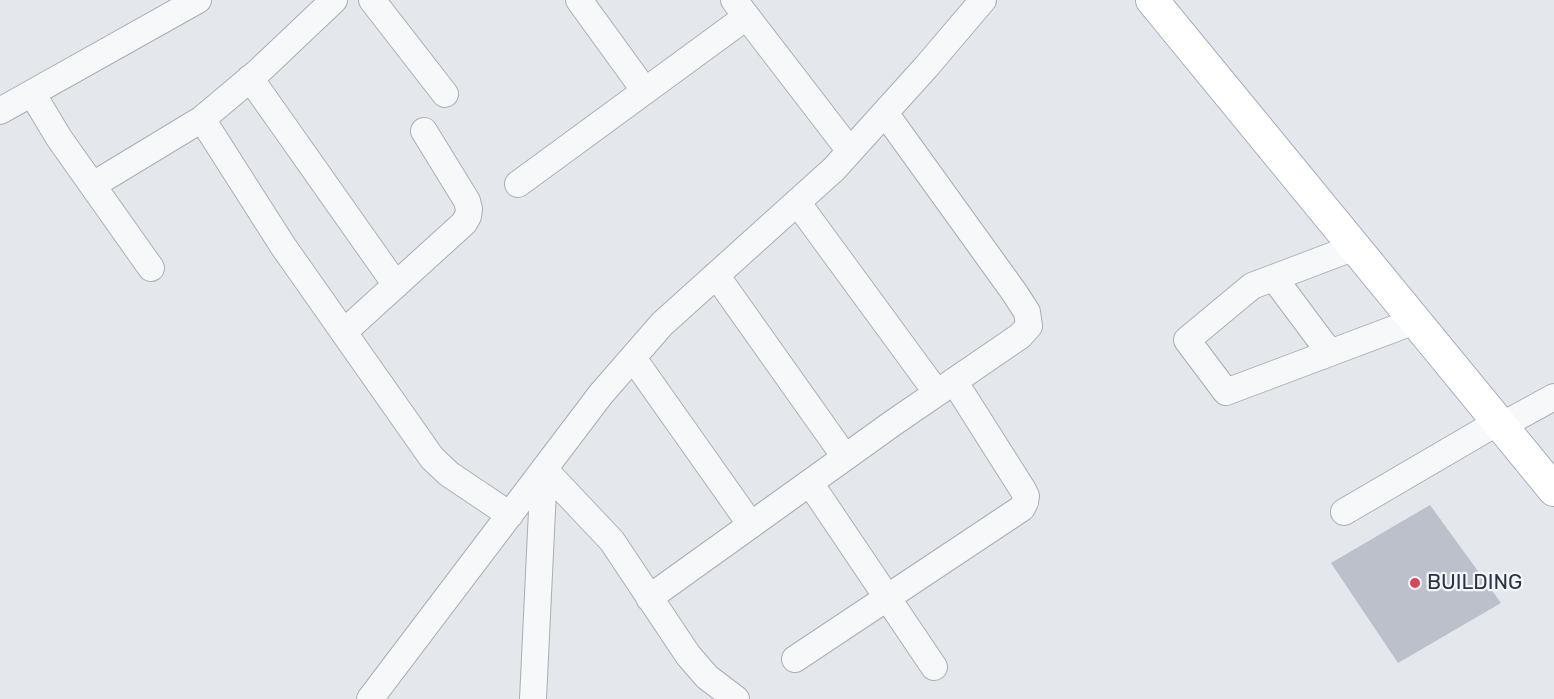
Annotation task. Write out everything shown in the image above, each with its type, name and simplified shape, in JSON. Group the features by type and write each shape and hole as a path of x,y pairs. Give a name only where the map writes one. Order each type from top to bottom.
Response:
{"main road":[{"path":"1152,0 1554,490"}],"street":[{"path":"0,111 198,0"},
{"path":"93,185 202,119 334,0"},
{"path":"372,0 445,94"},
{"path":"579,0 645,91"},
{"path":"370,699 601,394 633,357 662,324 834,168 983,0"},
{"path":"518,184 645,91 740,8 850,151"},
{"path":"250,78 396,285"},
{"path":"32,93 59,138 151,268"},
{"path":"649,598 845,457 1026,332 1029,319 1014,292 885,113"},
{"path":"202,119 283,246 432,458 449,474 510,515"},
{"path":"344,332 464,223 468,216 467,201 424,131"},
{"path":"795,659 1022,508 1026,496 945,387 797,202"},
{"path":"1355,247 1252,286 1187,340 1226,392 1415,321"},
{"path":"717,275 845,457"},
{"path":"1274,278 1330,353"},
{"path":"633,357 751,525"},
{"path":"1344,512 1500,424 1554,397"},
{"path":"544,470 612,541 688,656 707,676 736,699"},
{"path":"533,699 544,470"},
{"path":"810,483 934,668"}],"building":[{"name":"BUILDING","path":"1430,505 1501,603 1398,663 1331,563"}],"place":[{"name":"BUILDING","path":"1415,583"}]}
